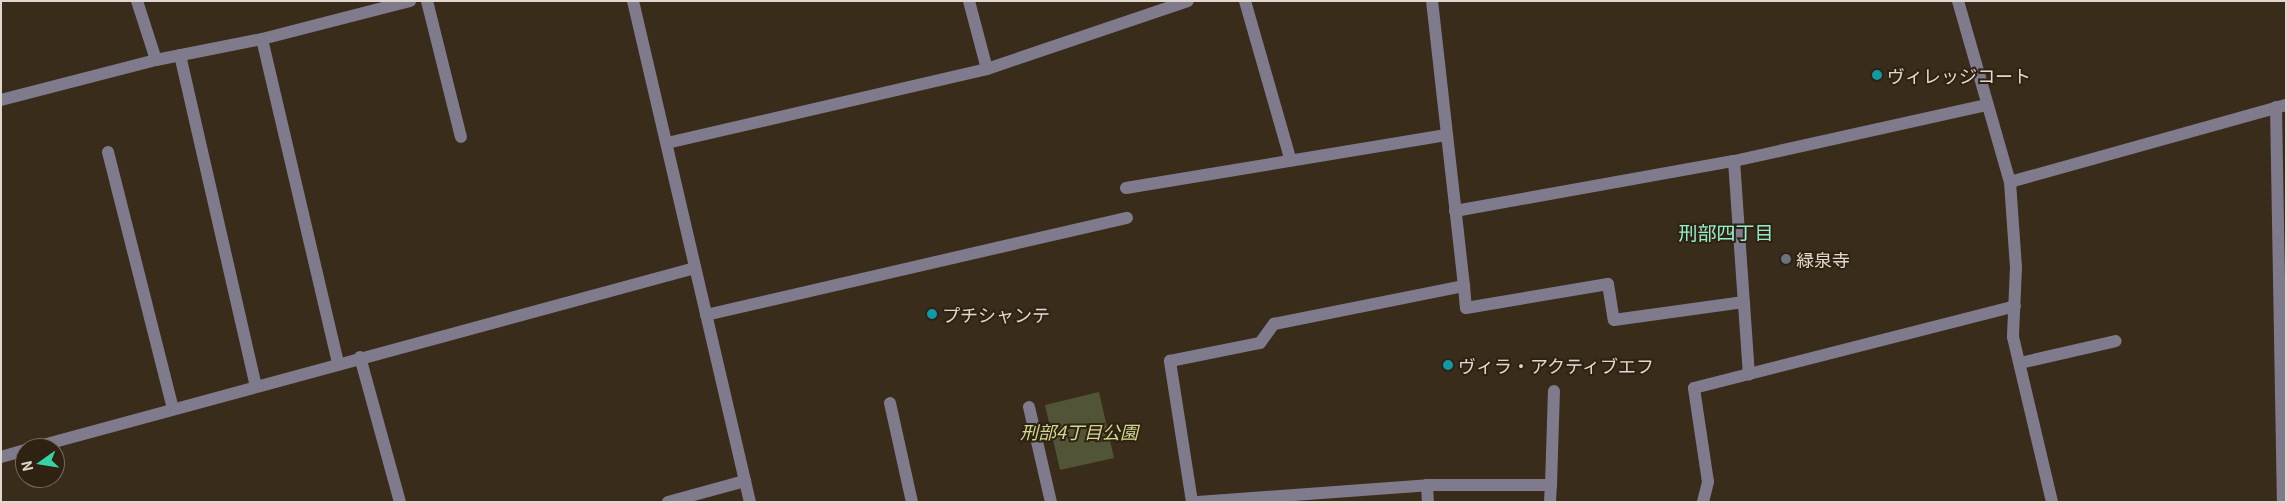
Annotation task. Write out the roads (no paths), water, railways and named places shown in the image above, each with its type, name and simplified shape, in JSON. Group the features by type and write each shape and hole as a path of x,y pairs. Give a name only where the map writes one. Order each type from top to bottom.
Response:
{"street":[{"path":"137,1 156,60"},
{"path":"1,100 156,60 262,38 384,5 410,1"},
{"path":"427,1 461,137"},
{"path":"632,1 667,143 750,502"},
{"path":"970,1 987,69"},
{"path":"667,143 987,69 1188,1"},
{"path":"1245,1 1291,161"},
{"path":"1432,1 1445,135 1466,308 1608,284 1614,320 1744,302"},
{"path":"1958,1 2010,182 2016,267 2013,337 2052,502"},
{"path":"262,38 338,363"},
{"path":"180,55 256,386"},
{"path":"1455,211 1734,162 1987,105"},
{"path":"2010,182 2281,106 2283,502"},
{"path":"1126,188 1445,135"},
{"path":"108,152 173,409"},
{"path":"1734,162 1749,374"},
{"path":"706,315 1127,218"},
{"path":"65,439 360,357 695,268"},
{"path":"1192,502 1170,361 1260,344 1274,324 1464,286"},
{"path":"1703,502 1708,482 1694,388 2015,306"},
{"path":"2020,363 2116,341"},
{"path":"360,357 400,502"},
{"path":"1550,502 1554,391"},
{"path":"890,403 912,502"},
{"path":"1029,407 1051,502"},
{"path":"1,457 15,453"},
{"path":"668,502 745,481"},
{"path":"1198,502 1427,485 1551,485"},
{"path":"1427,485 1428,502"}],"place":[{"name":"ヴィレッジコート","path":"1877,75"},
{"name":"緑泉寺","path":"1786,259"},
{"name":"プチシャンテ","path":"932,314"},
{"name":"ヴィラ・アクティブエフ","path":"1448,365"}],"district":[{"name":"刑部四丁目","path":"1726,232"}],"park label":[{"name":"刑部4丁目公園","path":"1079,431"}]}
